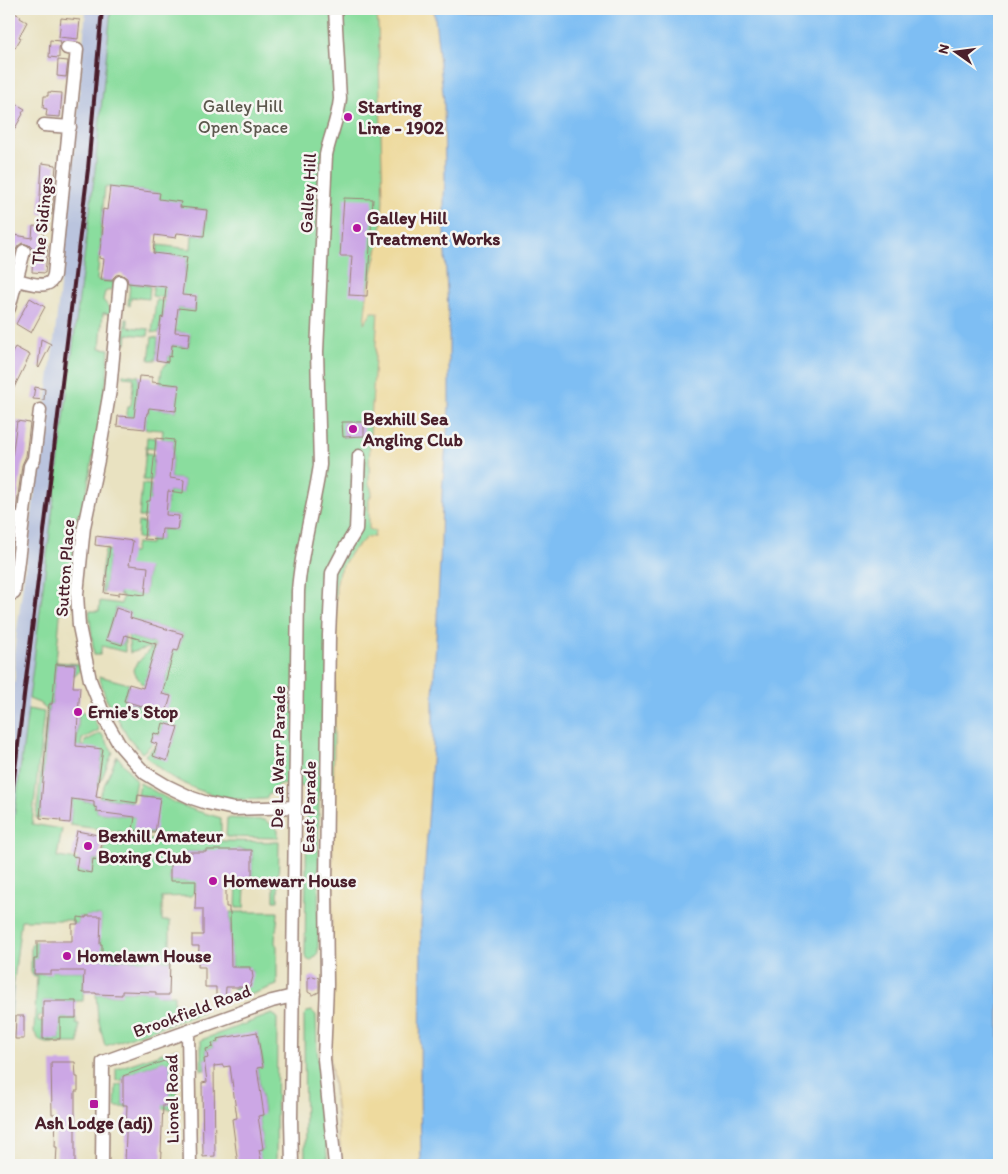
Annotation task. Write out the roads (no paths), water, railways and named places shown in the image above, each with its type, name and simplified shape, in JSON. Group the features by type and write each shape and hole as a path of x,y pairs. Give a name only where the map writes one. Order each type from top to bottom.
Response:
{"street":[{"name":"Galley Hill","path":"318,352 326,155 340,99 335,9"},
{"name":"The Sidings","path":"13,278 45,285 50,283 54,275 77,49 67,48"},
{"path":"44,125 70,127"},
{"path":"9,308 13,278 24,252"},
{"name":"Sutton Place","path":"120,282 110,390 84,527 77,594 79,626 90,680 106,723 119,744 146,773 165,785 192,798 224,807 245,809 295,807"},
{"name":"De La Warr Parade","path":"292,1165 298,591 299,569 320,465 318,352"},
{"path":"14,593 30,466 34,459 40,410"},
{"name":"East Parade","path":"335,1165 324,1059 327,985 326,884 329,635 332,573 356,530 359,456"},
{"path":"9,518 24,520"},
{"name":"Brookfield Road","path":"102,1165 104,1062 272,1000 293,996"},
{"name":"Lionel Road","path":"188,1032 190,1165"}],"water":[{"path":"434,9 999,9 999,1165 421,1165 421,924 433,747 433,696 442,493 449,408 449,331 444,234 444,102"}],"railway":[{"path":"9,819 88,169 102,9"}],"place":[{"name":"Starting Line - 1902","path":"348,117"},
{"name":"Galley Hill Treatment Works","path":"357,228"},
{"name":"Bexhill Sea Angling Club","path":"353,429"},
{"name":"Ernie's Stop","path":"78,712"},
{"name":"Bexhill Amateur Boxing Club","path":"88,846"},
{"name":"Homewarr House","path":"213,881"},
{"name":"Homelawn House","path":"67,956"},
{"name":"Ash Lodge (adj)","path":"94,1104"}],"park label":[{"name":"Galley Hill Open Space","path":"243,116"}]}
